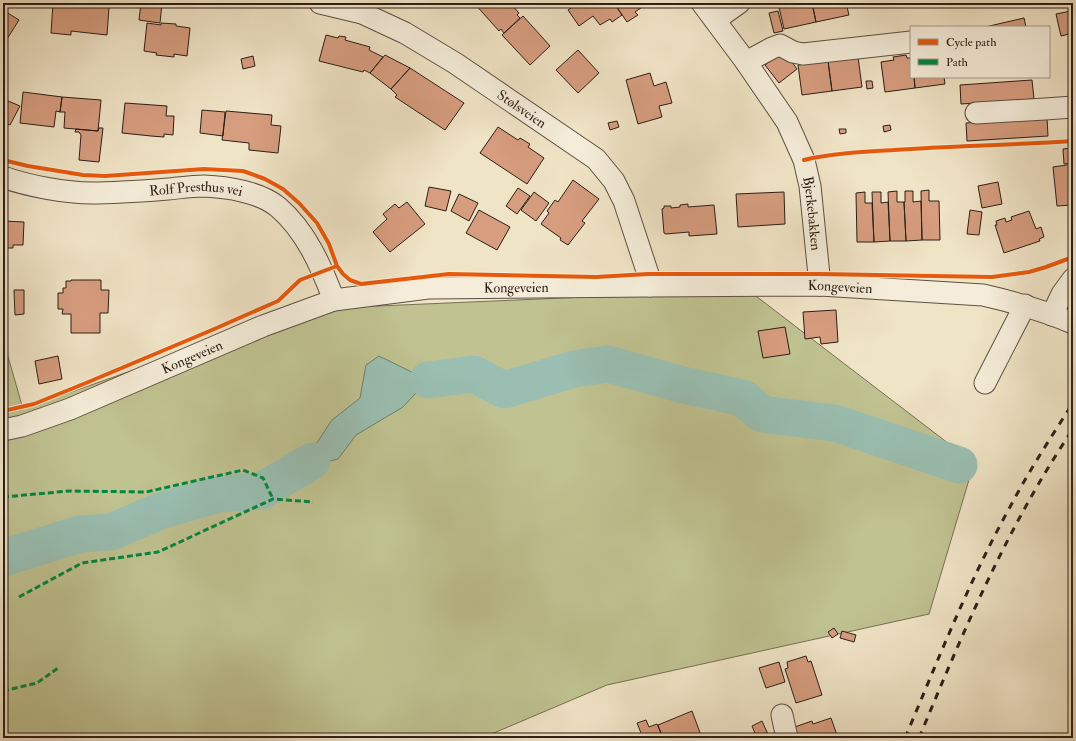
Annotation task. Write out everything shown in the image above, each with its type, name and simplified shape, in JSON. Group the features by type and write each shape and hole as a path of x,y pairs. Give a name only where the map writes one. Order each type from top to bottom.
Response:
{"street":[{"name":"Stølsveien","path":"320,3 362,13 405,33 462,67 596,159 614,181 624,201 648,274 650,286"},
{"name":"Bjerkebakken","path":"702,3 746,62 787,122 804,160 810,186 820,285"},
{"path":"715,20 739,3"},
{"path":"746,62 780,45 793,52 803,54 910,42"},
{"path":"976,112 1045,110 1073,107"},
{"name":"Rolf Presthus vei","path":"3,177 55,190 90,193 204,186 232,189 256,194 278,206 297,228 310,246 323,271 334,300"},
{"path":"1052,315 1062,294 1073,279"},
{"name":"Kongeveien","path":"3,430 22,426 70,409 263,326 334,300 428,288 820,285 984,295 1025,305 1073,323"},
{"path":"985,383 1025,305"},
{"path":"782,714 787,738"}],"green space":[{"path":"748,290 974,463 929,614 607,685 482,738 3,738 3,339 23,409 216,341 332,308"}],"water":[{"path":"379,356 428,380 403,407 356,435 338,459 314,465 308,456 332,420 360,398 366,365"}],"building":[{"path":"53,3 73,3 73,5 109,7 107,35 71,31 71,35 51,33"},
{"path":"109,3 118,3 119,4 110,7"},
{"path":"141,3 162,3 160,23 139,20"},
{"path":"474,3 510,3 519,13 517,15 520,18 504,33 501,29 499,31"},
{"path":"578,3 614,3 622,15 612,22 610,19 600,25 593,16 579,26 568,10"},
{"path":"614,3 643,3 645,5 635,12 638,15 627,22"},
{"path":"778,3 812,3 816,22 784,29"},
{"path":"812,3 846,3 849,15 816,22"},
{"path":"3,10 19,20 7,39 3,36"},
{"path":"778,11 783,31 774,33 769,13"},
{"path":"1071,11 1073,18 1073,33 1061,36 1056,14"},
{"path":"523,16 550,46 530,65 502,35"},
{"path":"1024,18 1026,26 989,26"},
{"path":"147,23 161,25 161,23 176,24 176,26 190,28 187,56 174,54 174,57 156,55 157,53 144,51"},
{"path":"326,35 338,38 339,36 346,37 345,40 370,47 369,50 383,57 370,73 364,70 363,72 319,61"},
{"path":"578,50 599,73 578,93 556,70"},
{"path":"784,51 797,69 779,83 765,65"},
{"path":"385,55 410,68 391,89 370,73"},
{"path":"906,55 907,58 910,58 910,78 914,78 915,88 885,92 881,62 894,60 893,57"},
{"path":"253,56 255,66 243,69 241,59"},
{"path":"858,57 862,87 832,91 828,61"},
{"path":"828,61 832,91 802,95 798,65"},
{"path":"410,68 464,103 445,130 395,97 397,95 391,89"},
{"path":"650,73 654,86 666,82 672,103 659,106 662,117 638,124 626,80"},
{"path":"914,78 944,78 945,84 915,88"},
{"path":"1032,80 1034,99 961,104 960,85"},
{"path":"866,81 872,81 873,88 867,89"},
{"path":"23,92 62,97 60,112 56,111 54,127 20,123"},
{"path":"62,97 101,100 98,131 64,128 65,112 60,112"},
{"path":"8,101 20,106 10,125 3,122 3,110"},
{"path":"125,103 167,106 166,116 174,116 173,135 164,134 164,137 122,133"},
{"path":"202,110 225,112 223,136 200,133"},
{"path":"226,111 272,115 271,125 281,126 278,153 249,150 249,143 222,140"},
{"path":"1047,118 1048,136 967,141 966,123"},
{"path":"617,121 619,127 610,130 608,123"},
{"path":"890,125 891,130 884,132 883,126"},
{"path":"498,127 518,140 520,138 530,144 528,147 544,158 527,184 480,153"},
{"path":"99,128 103,128 99,162 79,160 81,135 79,132 75,132 76,129 98,131"},
{"path":"839,129 846,129 846,133 840,134"},
{"path":"1073,148 1073,163 1064,164 1063,149"},
{"path":"1073,164 1073,205 1057,206 1053,167"},
{"path":"573,180 599,199 582,221 585,223 568,245 560,240 561,238 541,224 549,213 547,211 555,200 558,202"},
{"path":"998,182 1002,204 982,208 978,186"},
{"path":"429,187 451,191 446,211 425,206"},
{"path":"518,188 530,196 517,214 506,206"},
{"path":"929,190 929,201 939,201 940,240 922,240 921,191"},
{"path":"897,191 897,202 904,202 906,241 890,241 888,192"},
{"path":"905,191 913,191 913,202 921,201 922,240 906,241 904,202"},
{"path":"534,192 549,203 536,221 521,210"},
{"path":"784,192 785,224 738,227 736,194"},
{"path":"865,192 865,203 872,203 874,242 857,242 856,193"},
{"path":"872,192 881,192 881,203 888,202 890,241 874,242"},
{"path":"459,194 478,203 469,221 451,211"},
{"path":"407,202 425,224 390,252 373,232 387,219 383,214 395,204 399,208"},
{"path":"688,204 688,207 714,205 717,234 689,236 689,232 664,233 662,209 664,206 671,206 671,208"},
{"path":"479,210 510,227 497,250 466,233"},
{"path":"970,210 982,212 979,235 967,234"},
{"path":"1029,211 1036,229 1041,227 1044,237 1039,239 1040,241 1004,253 995,225 997,225 996,221 1005,218 1006,222 1012,220 1011,217"},
{"path":"3,221 24,222 23,245 13,245 13,248 3,248"},
{"path":"101,280 101,290 109,290 108,313 100,313 100,333 71,333 71,314 62,314 63,309 58,309 58,293 63,293 63,288 66,288 66,281"},
{"path":"14,290 24,290 24,314 15,315"},
{"path":"836,310 838,342 821,344 820,337 805,339 803,312"},
{"path":"785,327 790,354 763,358 758,331"},
{"path":"58,356 62,379 39,384 35,361"},
{"path":"834,628 838,634 832,638 828,632"},
{"path":"842,631 856,635 854,642 840,638"},
{"path":"806,656 808,662 811,661 822,695 796,703 785,669 788,668 787,662"},
{"path":"779,662 785,682 766,688 759,668"},
{"path":"692,711 702,738 663,738 658,725"},
{"path":"831,718 838,738 792,738 789,729 812,721 813,724"},
{"path":"646,720 649,727 657,724 663,738 643,738 637,723"},
{"path":"762,721 770,738 757,738 752,726"}],"waterway":[{"path":"428,380 474,374 504,390 574,369 608,364 683,385 743,398 762,414 835,423 959,465"},
{"path":"3,558 80,534 111,532 160,511 219,494 261,491 312,461"}],"railway":[{"path":"905,738 954,621 995,535 1032,467 1073,403"},
{"path":"919,738 970,619 1007,541 1027,503 1073,429"}],"marked path":[{"path":"3,497 69,491 146,492 243,470 263,478 273,499"},
{"path":"19,597 82,563 158,552 273,499 313,502"},
{"path":"3,691 37,683 58,668"}],"cycle path":[{"path":"804,160 860,152 1073,141"},
{"path":"3,160 28,166 83,175 105,176 204,169 243,171 265,179 283,189 299,203 317,223 329,244 337,266 343,274 350,280 361,284 449,274 596,277 648,274 819,274 992,277 1029,272 1073,257"},
{"path":"3,411 34,404 212,330 278,301 300,280 337,266"}]}
